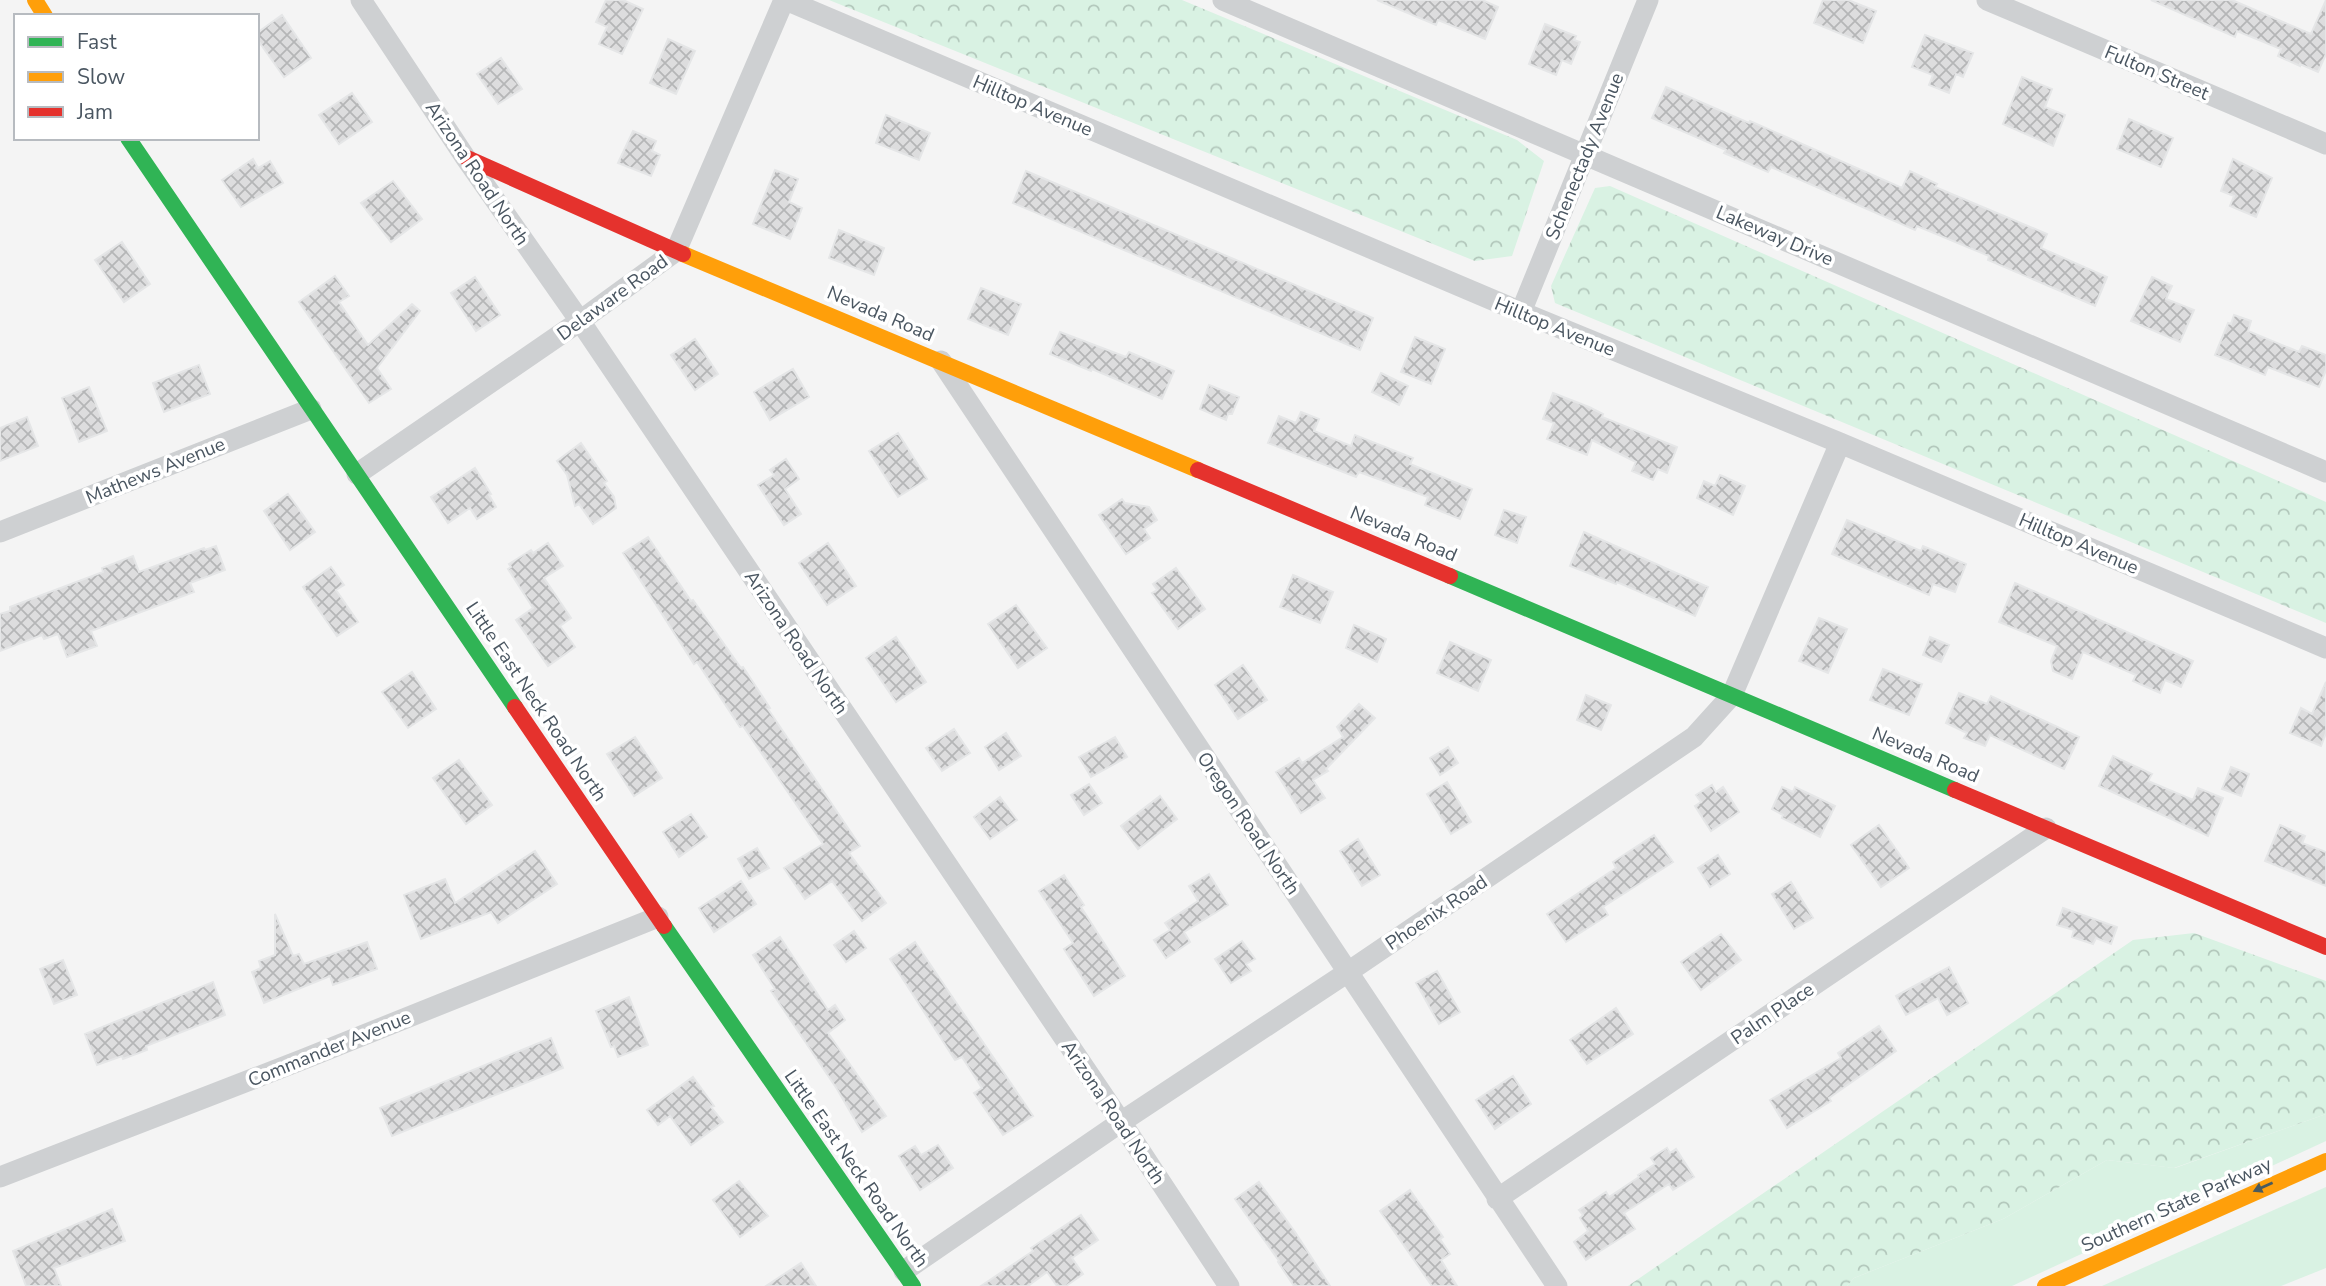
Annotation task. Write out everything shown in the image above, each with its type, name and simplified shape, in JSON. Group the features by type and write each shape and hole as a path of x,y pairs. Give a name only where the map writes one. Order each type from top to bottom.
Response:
{"main road":[{"name":"Little East Neck Road North","path":"129,140 908,1279"},
{"name":"Nevada Road","path":"465,158 676,251 2326,947"},
{"name":"Southern State Parkway","path":"2045,1286 2326,1161"}],"street":[{"name":"Arizona Road North","path":"361,0 465,158 580,321 1121,1122 1229,1286"},
{"name":"Delaware Road","path":"357,474 580,321 676,251 785,0"},
{"name":"Hilltop Avenue","path":"785,0 1521,312 2326,648"},
{"name":"Lakeway Drive","path":"1223,0 2326,471"},
{"name":"Schenectady Avenue","path":"1521,312 1648,0"},
{"name":"Fulton Street","path":"1987,0 2326,144"},
{"name":"Oregon Road North","path":"941,361 1556,1286"},
{"name":"Mathews Avenue","path":"0,532 311,409"},
{"name":"Phoenix Road","path":"908,1279 1121,1122 1694,737 1732,695 1840,443"},
{"name":"Palm Place","path":"1497,1199 2046,828"},
{"name":"Commander Avenue","path":"0,1177 658,917"}],"green space":[{"path":"829,0 1182,0 1517,140 1544,161 1512,256 1475,261"},
{"path":"1610,186 2326,502 2326,623 1555,303 1551,286 1595,188"},
{"path":"2194,933 2326,981 2326,1114 2174,1168 2107,1160 2003,1219 1854,1278 1847,1286 1628,1286 2133,940"},
{"path":"2326,1114 2326,1141 2012,1286 1847,1286 1854,1278 2003,1219 2107,1160 2175,1168"},
{"path":"2326,1187 2326,1268 2281,1286 2102,1286"}],"building":[{"path":"606,0 623,0 643,9 622,54 599,44 607,27 596,22"},
{"path":"1377,0 1482,0 1498,7 1485,39 1438,20 1436,25"},
{"path":"1823,0 1848,0 1876,11 1863,43 1814,23"},
{"path":"2151,0 2232,0 2311,34 2326,0 2326,54 2318,72 2278,56 2281,49 2237,31 2235,37"},
{"path":"282,15 311,58 284,77 259,42 259,32"},
{"path":"1545,24 1576,36 1574,40 1580,42 1571,64 1562,60 1556,75 1529,64"},
{"path":"1925,35 1973,53 1963,77 1956,74 1949,93 1929,85 1933,75 1912,67"},
{"path":"668,39 695,51 676,94 650,83"},
{"path":"501,58 522,89 498,104 477,74"},
{"path":"2022,77 2052,89 2045,107 2065,115 2053,146 2003,124"},
{"path":"1666,87 1902,188 1910,171 1937,184 1935,187 2047,234 2041,248 2107,277 2095,306 1988,260 1989,256 1917,226 1915,230 1771,167 1768,172 1724,153 1726,150 1652,118"},
{"path":"352,93 372,122 339,144 319,115"},
{"path":"886,115 930,133 919,160 876,143"},
{"path":"2129,119 2173,138 2161,167 2117,149"},
{"path":"633,131 656,141 652,151 660,155 651,176 618,163"},
{"path":"253,159 258,168 270,161 283,183 241,207 222,180"},
{"path":"2233,159 2272,178 2256,217 2230,206 2234,196 2221,191"},
{"path":"775,170 798,179 789,202 802,208 790,239 753,224"},
{"path":"1026,171 1373,318 1360,350 1013,203"},
{"path":"393,181 422,219 391,242 361,203"},
{"path":"839,230 884,248 874,275 829,258"},
{"path":"122,242 150,284 124,302 95,260"},
{"path":"335,276 349,296 339,302 368,345 412,304 420,311 377,368 391,389 369,403 299,302"},
{"path":"475,277 500,315 476,331 451,293"},
{"path":"2152,277 2172,286 2166,299 2194,310 2180,342 2131,321"},
{"path":"981,288 1021,304 1008,335 968,319"},
{"path":"2234,315 2251,321 2248,331 2299,352 2302,346 2326,355 2326,370 2319,387 2268,367 2265,375 2215,355"},
{"path":"1060,332 1126,357 1129,352 1174,371 1162,399 1050,354"},
{"path":"1415,337 1445,349 1431,384 1401,372"},
{"path":"695,339 718,374 695,390 671,355"},
{"path":"199,365 210,394 164,412 153,383"},
{"path":"793,369 809,397 770,420 754,392"},
{"path":"1381,373 1408,386 1399,405 1372,392"},
{"path":"1209,385 1239,397 1232,414 1228,414 1226,420 1200,409"},
{"path":"89,387 107,431 79,442 62,398"},
{"path":"1553,393 1589,407 1603,414 1602,417 1677,447 1667,473 1658,469 1653,480 1632,471 1636,462 1592,440 1587,455 1547,439 1554,423 1543,419"},
{"path":"1301,412 1319,419 1314,431 1351,446 1355,435 1413,458 1410,464 1472,489 1460,519 1425,505 1428,497 1359,472 1356,477 1268,443 1279,416 1296,423"},
{"path":"27,417 38,446 0,461 0,428"},
{"path":"898,433 927,479 898,497 869,451"},
{"path":"581,443 607,481 604,483 614,497 616,508 593,524 579,504 575,506 567,475 557,461"},
{"path":"786,459 799,479 785,489 801,514 784,525 758,485 774,475 770,470"},
{"path":"475,468 496,507 477,519 470,508 448,523 431,497"},
{"path":"1720,475 1745,486 1733,515 1697,498 1704,481 1715,486"},
{"path":"288,494 315,532 290,550 264,511"},
{"path":"1122,499 1125,503 1149,507 1157,520 1144,529 1150,538 1126,554 1099,515"},
{"path":"1504,510 1526,517 1517,543 1495,535"},
{"path":"1847,520 1921,551 1923,546 1966,564 1955,592 1933,584 1929,595 1832,554"},
{"path":"1584,532 1708,587 1695,616 1617,582 1616,584 1570,566"},
{"path":"648,537 691,601 693,600 741,668 743,667 860,846 849,853 886,903 862,921 832,881 805,899 784,868 823,844 743,726 740,727 697,662 694,664 623,553"},
{"path":"548,543 563,566 544,578 571,618 560,626 575,647 548,666 516,620 533,608 508,569 511,567 509,564"},
{"path":"828,543 856,586 827,605 799,563"},
{"path":"216,546 225,570 190,583 194,592 91,631 97,646 67,657 58,634 44,639 42,635 0,651 0,614 10,611 10,607 103,572 102,568 133,556 139,572"},
{"path":"331,567 344,585 336,590 358,622 337,636 303,587"},
{"path":"1176,568 1205,609 1178,629 1152,593 1157,590 1153,584"},
{"path":"1293,575 1333,592 1320,623 1280,607"},
{"path":"2015,583 2193,661 2181,687 2165,680 2160,693 2133,681 2136,675 2083,652 2072,679 2053,671 2051,661 2057,646 1999,622"},
{"path":"1016,605 1047,648 1018,668 988,624"},
{"path":"1819,618 1847,629 1828,673 1799,661"},
{"path":"1354,625 1386,639 1377,662 1346,648"},
{"path":"896,637 926,682 896,702 866,658"},
{"path":"1930,637 1949,645 1941,662 1923,655"},
{"path":"1450,642 1491,660 1478,691 1437,673"},
{"path":"1243,665 1267,700 1238,719 1215,685"},
{"path":"1883,669 1922,684 1909,715 1870,700"},
{"path":"412,672 436,709 408,728 382,692"},
{"path":"2326,682 2326,733 2321,746 2290,733 2301,708 2312,714"},
{"path":"1959,693 1987,704 1991,696 2079,737 2064,769 1990,735 1985,746 1964,738 1967,733 1946,723"},
{"path":"1586,695 1611,705 1601,730 1577,720"},
{"path":"1359,704 1375,718 1326,769 1328,771 1313,780 1325,798 1301,813 1276,772 1299,758 1302,763 1343,737 1337,727"},
{"path":"954,729 970,753 942,771 926,748"},
{"path":"1006,733 1021,756 999,770 985,747"},
{"path":"635,737 662,778 634,796 607,754"},
{"path":"1115,737 1127,757 1091,777 1079,757"},
{"path":"1448,747 1458,763 1440,775 1430,758"},
{"path":"2113,756 2152,774 2148,781 2193,800 2198,788 2223,798 2208,836 2099,786"},
{"path":"459,760 492,805 466,824 433,778"},
{"path":"2231,767 2249,774 2241,796 2222,789"},
{"path":"1447,782 1471,822 1451,834 1427,794"},
{"path":"1089,784 1102,803 1084,815 1071,795"},
{"path":"1712,785 1716,792 1723,787 1739,812 1711,831 1695,806 1701,802 1696,795"},
{"path":"1782,787 1793,792 1795,787 1835,806 1820,837 1782,818 1783,815 1772,809"},
{"path":"1160,796 1177,819 1138,849 1121,826"},
{"path":"1000,797 1017,820 990,839 974,817"},
{"path":"691,814 707,837 679,857 663,832"},
{"path":"1879,825 1909,868 1881,887 1851,845"},
{"path":"2280,825 2305,836 2302,843 2326,852 2326,886 2265,861"},
{"path":"1654,835 1673,862 1603,907 1608,915 1566,942 1547,914 1616,868 1613,862"},
{"path":"1358,839 1380,875 1362,886 1340,851"},
{"path":"757,848 769,868 749,879 738,859"},
{"path":"535,851 557,884 498,923 491,912 421,939 404,895 445,879 455,903"},
{"path":"1718,855 1730,874 1710,887 1698,868"},
{"path":"1209,874 1228,905 1184,932 1190,942 1166,958 1154,940 1170,930 1165,923 1198,901 1189,886"},
{"path":"1064,875 1125,976 1094,996 1064,949 1073,943 1039,891"},
{"path":"741,881 756,904 714,932 699,908"},
{"path":"1791,882 1813,918 1794,929 1772,894"},
{"path":"2063,908 2117,927 2111,944 2096,938 2093,944 2072,937 2074,930 2057,925"},
{"path":"275,914 293,956 299,954 304,964 367,942 377,969 333,985 330,976 264,1003 252,972 261,968 259,961 275,955"},
{"path":"854,931 866,948 846,962 834,945"},
{"path":"1721,934 1741,960 1701,990 1681,962"},
{"path":"780,937 828,1010 835,1005 845,1020 828,1033 886,1116 862,1132 837,1089 771,991 775,989 753,955"},
{"path":"1242,941 1255,959 1246,964 1251,971 1231,983 1215,959"},
{"path":"915,942 1033,1116 1003,1135 974,1093 982,1088 962,1057 955,1060 890,959"},
{"path":"63,960 77,995 54,1004 40,969"},
{"path":"1949,967 1968,1003 1947,1015 1938,998 1906,1015 1896,996"},
{"path":"1437,971 1460,1012 1439,1024 1416,983"},
{"path":"213,982 225,1015 146,1046 147,1050 97,1065 85,1034"},
{"path":"629,997 648,1045 618,1057 596,1011"},
{"path":"1616,1008 1633,1034 1587,1064 1570,1040"},
{"path":"1879,1026 1896,1051 1829,1098 1831,1101 1787,1128 1770,1100 1841,1058 1838,1053"},
{"path":"551,1038 563,1068 392,1136 380,1108"},
{"path":"1513,1076 1531,1104 1495,1129 1476,1100"},
{"path":"693,1077 723,1122 691,1145 670,1116 658,1125 647,1110"},
{"path":"938,1145 953,1168 920,1190 899,1156 915,1146 921,1155"},
{"path":"1667,1148 1670,1153 1676,1149 1694,1177 1673,1190 1669,1184 1624,1213 1635,1229 1586,1260 1574,1242 1588,1231 1580,1218 1583,1215 1579,1210 1606,1192 1609,1197 1639,1177 1638,1175 1655,1164 1651,1158"},
{"path":"739,1181 768,1216 740,1237 713,1200"},
{"path":"1259,1182 1330,1286 1294,1286 1235,1199"},
{"path":"1410,1190 1443,1237 1440,1239 1450,1254 1441,1260 1457,1286 1432,1286 1380,1211"},
{"path":"112,1209 125,1241 54,1268 61,1286 26,1286 13,1251"},
{"path":"1081,1215 1098,1240 1072,1258 1083,1274 1066,1286 1057,1286 1047,1272 1028,1286 981,1286 1033,1251 1031,1248"},
{"path":"801,1263 816,1286 766,1286"}],"traffic: fast":[{"path":"129,140 515,707"},
{"path":"1450,576 1955,790"},
{"path":"664,926 913,1286"}],"traffic: slow":[{"path":"35,0 44,14"},
{"path":"683,254 1198,470"},
{"path":"2045,1286 2326,1161"}],"traffic: jam":[{"path":"465,157 683,254"},
{"path":"1198,470 1450,576"},
{"path":"515,707 664,926"},
{"path":"1955,790 2326,947"}]}
